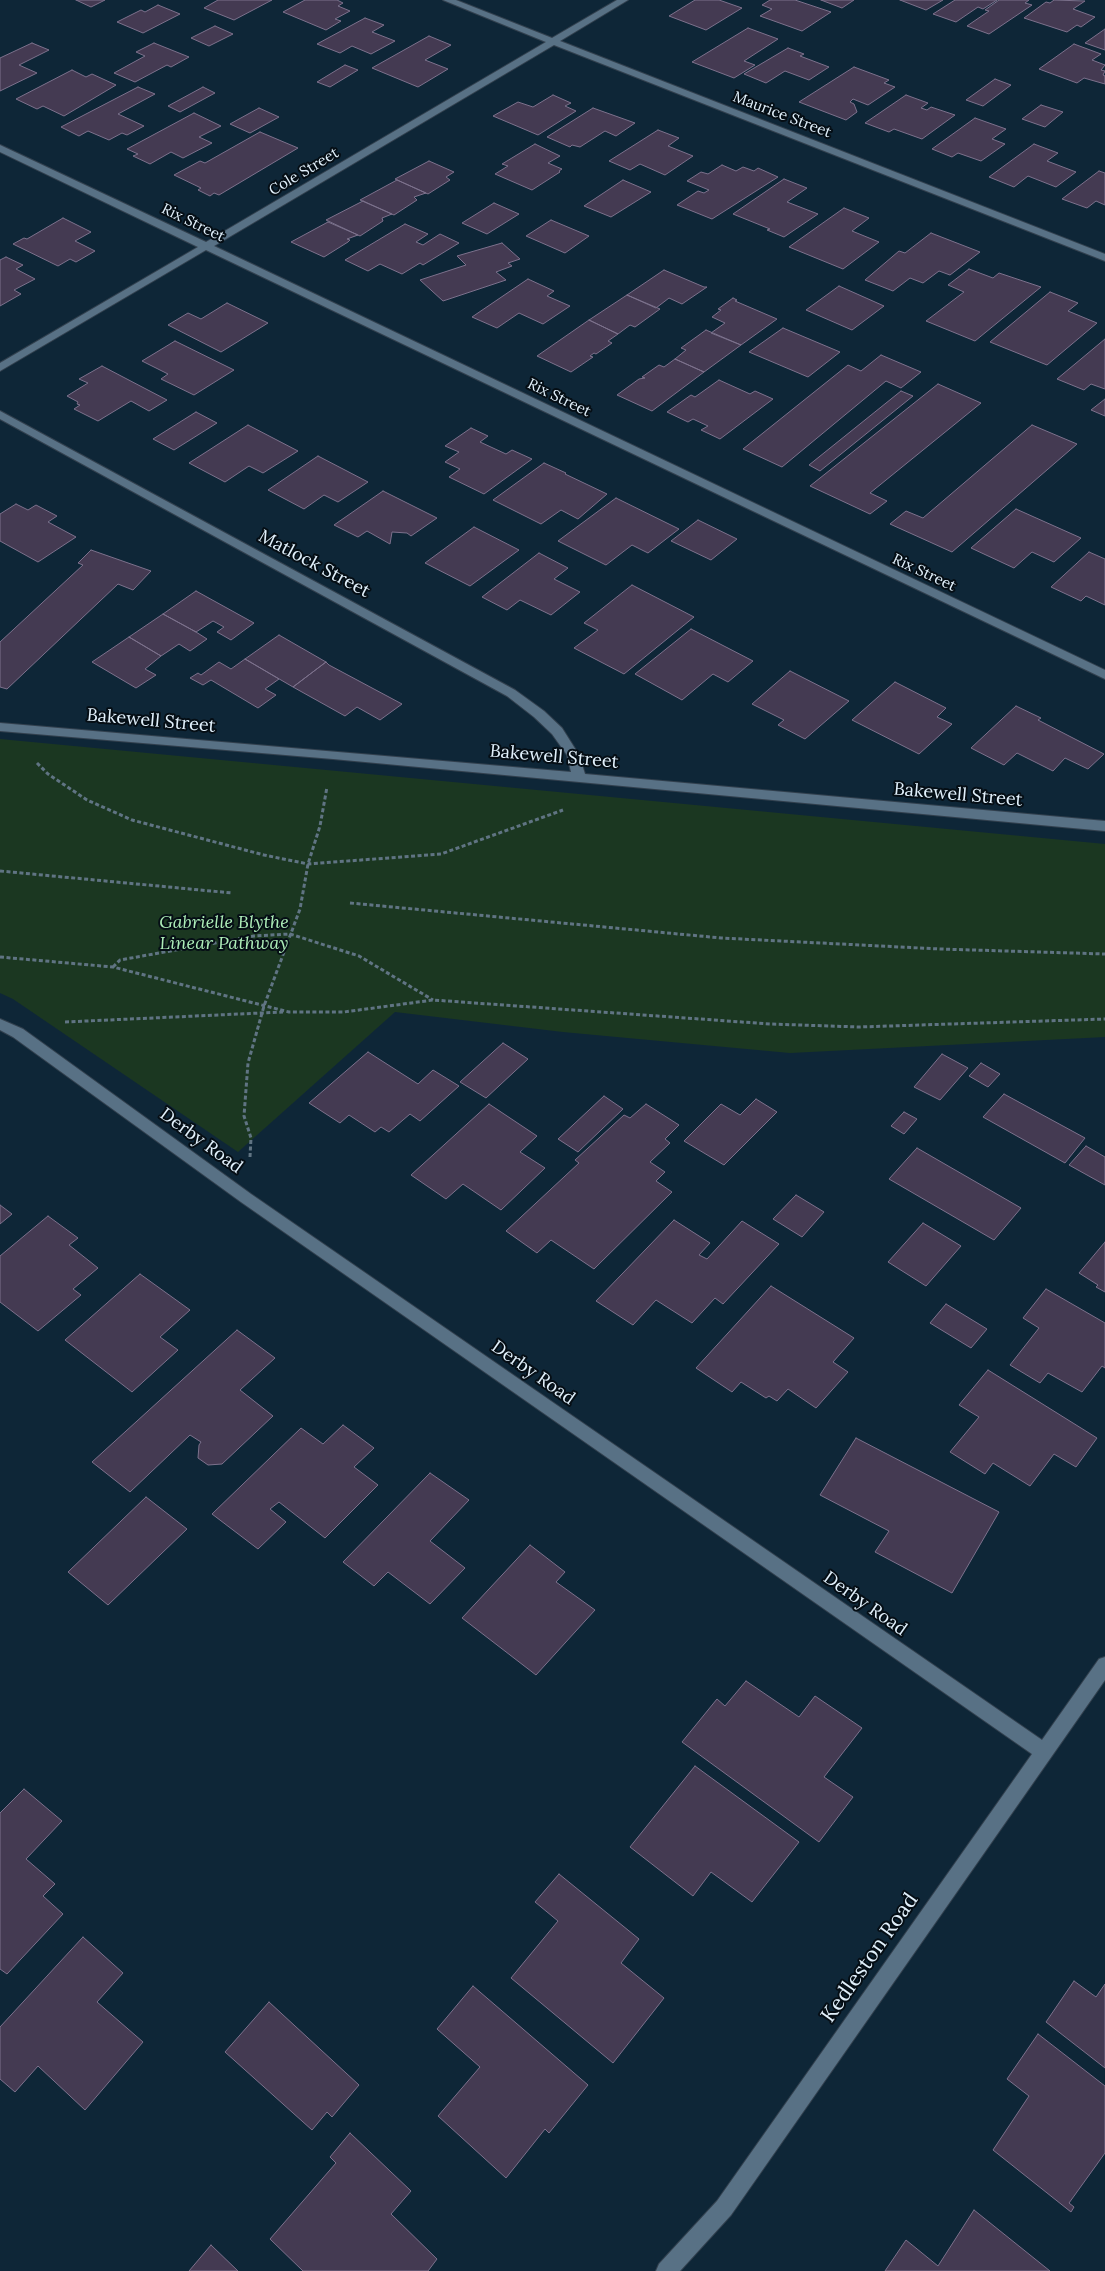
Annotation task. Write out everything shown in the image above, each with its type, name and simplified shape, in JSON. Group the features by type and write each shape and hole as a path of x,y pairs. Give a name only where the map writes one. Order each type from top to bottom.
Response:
{"street":[{"name":"Maurice Street","path":"448,0 1105,258"},
{"name":"Cole Street","path":"0,368 623,0"},
{"name":"Rix Street","path":"0,148 1105,675"},
{"name":"Matlock Street","path":"0,414 510,693 539,714 557,731 573,755 579,778"},
{"name":"Bakewell Street","path":"4,727 333,755 1105,826"},
{"name":"Derby Road","path":"0,1024 24,1038 246,1198 1044,1752"},
{"name":"Kedleston Road","path":"666,2271 724,2208 1105,1665"}],"path":[{"path":"4,727 48,774 87,800 132,820 183,835 264,856 308,864 441,854 525,826 566,808"},
{"path":"246,1198 251,1138 244,1116 245,1085 252,1045 264,1006 303,899 308,864 320,826 333,755"},
{"path":"0,871 232,893"},
{"path":"350,903 721,938 940,949 1105,954"},
{"path":"113,967 120,960 254,936 290,934 360,956 433,1000"},
{"path":"0,957 113,967 289,1012"},
{"path":"24,1038 63,1023 78,1020 262,1012 344,1012 433,1000 770,1024 859,1027 1105,1019"}],"green space":[{"name":"Gabrielle Blythe Linear Pathway","path":"0,739 1105,844 1105,1037 790,1053 563,1032 395,1012 238,1152 13,999 0,993"}],"building":[{"path":"76,0 105,0 91,7"},
{"path":"218,0 272,0 234,20 204,8"},
{"path":"305,0 337,0 343,3 338,6 350,11 335,19 341,21 326,30 283,12"},
{"path":"695,0 719,0 742,8 706,30 669,16"},
{"path":"770,0 795,0 831,12 802,31 760,16 772,9 762,5"},
{"path":"821,0 854,0 842,8"},
{"path":"900,0 943,0 926,10"},
{"path":"955,0 997,0 983,9 978,7 956,22 933,14"},
{"path":"999,0 1029,0 1025,3 1032,5 989,34 967,26 989,11 985,10"},
{"path":"1054,0 1085,1 1073,9 1095,17 1081,27 1077,25 1067,32 1024,18 1046,2 1050,3"},
{"path":"158,5 180,14 143,33 117,22 141,10 145,12"},
{"path":"365,18 384,25 372,32 395,41 371,54 352,46 340,53 317,44"},
{"path":"215,26 233,34 209,46 191,38"},
{"path":"748,28 778,39 744,61 755,65 734,78 692,62"},
{"path":"1105,29 1105,50 1085,43"},
{"path":"429,36 451,45 425,60 448,69 418,87 372,68"},
{"path":"32,43 49,50 19,65 37,73 0,91 0,58"},
{"path":"154,43 189,57 171,67 167,65 135,82 114,73 145,56 136,52"},
{"path":"1074,44 1101,54 1092,60 1105,65 1101,70 1105,71 1103,75 1105,76 1105,84 1084,78 1077,83 1039,69"},
{"path":"788,48 804,54 800,56 829,67 809,80 785,71 766,83 744,74"},
{"path":"345,65 358,70 330,87 317,82"},
{"path":"854,67 889,80 884,83 895,87 868,105 853,99 850,102 854,104 857,112 846,120 799,102"},
{"path":"72,70 86,77 92,74 116,85 64,116 43,106 37,109 16,99"},
{"path":"995,79 1011,85 983,106 966,100"},
{"path":"138,87 155,94 118,114 144,126 127,135 122,133 109,140 88,131 79,136 61,127"},
{"path":"203,87 215,93 180,112 168,106"},
{"path":"553,95 571,103 565,106 576,111 538,135 493,116 518,102 533,107"},
{"path":"906,95 928,103 921,108 927,110 931,107 955,115 922,139 894,129 889,132 865,123"},
{"path":"1041,105 1063,112 1045,127 1022,119"},
{"path":"259,108 279,117 250,133 230,124"},
{"path":"593,108 635,123 616,136 605,131 580,147 572,145 570,147 547,137"},
{"path":"194,113 221,126 199,137 212,143 183,158 171,152 150,164 133,156 138,154 127,149"},
{"path":"975,118 1006,129 992,139 1005,144 981,161 958,153 952,157 932,149"},
{"path":"658,130 679,138 668,146 693,156 665,175 640,164 630,170 609,161"},
{"path":"260,132 298,148 219,195 214,193 210,196 198,190 201,188 174,175 200,161 205,163"},
{"path":"535,144 560,156 548,163 562,169 560,172 532,190 495,174 508,166 502,164"},
{"path":"1034,144 1058,153 1047,161 1076,172 1056,187 1028,176 1014,187 989,177"},
{"path":"429,161 454,172 446,177 450,180 428,194 395,179"},
{"path":"722,165 736,171 743,167 754,171 758,168 778,177 712,219 677,205 698,191 704,193 709,190 687,181 701,172 708,174"},
{"path":"1099,171 1105,173 1105,205 1096,201 1087,208 1062,199"},
{"path":"784,179 807,188 787,202 818,214 784,237 767,230 770,229 733,214"},
{"path":"397,180 426,193 414,197 417,200 394,215 360,200"},
{"path":"623,180 651,192 611,217 584,206"},
{"path":"363,201 392,214 382,218 383,221 360,236 326,220"},
{"path":"494,203 519,214 487,234 462,223"},
{"path":"844,208 869,218 852,231 879,242 843,269 789,247"},
{"path":"63,218 91,232 75,241 95,251 76,262 70,259 58,266 13,244 24,238 27,239"},
{"path":"551,220 589,236 565,253 526,236"},
{"path":"328,222 358,235 347,239 350,240 324,257 291,242"},
{"path":"405,224 428,234 416,242 423,245 440,234 459,243 423,265 420,263 402,274 380,264 368,271 345,260"},
{"path":"931,233 980,252 950,275 939,271 923,283 910,278 893,291 865,280 899,251 905,253"},
{"path":"502,243 520,259 508,263 512,266 496,272 506,280 443,301 420,280 466,265 457,256"},
{"path":"6,257 23,265 16,269 35,279 14,290 21,294 0,306 0,260"},
{"path":"969,269 993,278 999,273 1041,287 975,341 926,321 964,292 948,285"},
{"path":"664,270 707,287 682,304 669,298 656,308 627,295"},
{"path":"528,279 554,291 547,296 570,306 543,324 519,313 497,328 472,317"},
{"path":"839,286 884,306 852,330 806,310"},
{"path":"1050,292 1078,303 1068,311 1097,323 1047,365 990,342"},
{"path":"627,295 660,309 635,327 630,325 618,334 589,320"},
{"path":"733,298 737,300 735,301 777,319 741,345 711,333 725,323 712,317 721,310 718,309"},
{"path":"227,303 268,323 221,352 168,325 188,313 201,319"},
{"path":"589,320 618,334 608,341 612,343 590,356 593,357 571,372 537,356"},
{"path":"783,328 840,352 808,377 749,352"},
{"path":"706,330 741,345 704,372 675,359 686,350 681,348"},
{"path":"1105,339 1105,389 1091,384 1084,390 1057,379"},
{"path":"175,341 234,370 194,395 161,379 168,374 142,361"},
{"path":"881,355 921,372 901,388 886,381 782,467 743,449 848,365 861,371"},
{"path":"675,359 704,372 652,411 617,395 639,379 645,378 642,377 659,365 664,367"},
{"path":"102,366 167,400 149,411 131,401 98,421 74,409 80,405 67,396 88,383 79,379"},
{"path":"719,380 750,394 755,391 773,399 720,439 701,430 708,426 693,419 688,422 667,412 691,395 695,397"},
{"path":"938,384 981,403 870,493 887,501 870,514 810,486"},
{"path":"901,391 913,396 820,471 809,465"},
{"path":"1105,399 1105,416 1091,410"},
{"path":"196,412 217,423 174,450 153,439"},
{"path":"248,425 298,451 263,473 249,466 225,482 189,463"},
{"path":"1032,425 1077,444 952,552 890,524 906,511 923,518"},
{"path":"471,428 488,436 480,442 506,454 512,450 532,459 484,494 449,477 460,469 445,462 459,452 445,446"},
{"path":"318,456 368,482 338,502 324,495 304,509 268,490"},
{"path":"544,463 607,494 578,519 561,510 541,524 493,500"},
{"path":"383,491 437,518 411,536 407,533 392,532 390,544 367,531 358,537 334,525"},
{"path":"616,498 679,529 648,553 632,545 606,565 558,541"},
{"path":"16,504 28,510 36,505 57,516 48,522 76,537 38,562 0,541 0,514"},
{"path":"1016,509 1081,538 1054,562 1032,552 1014,568 971,548"},
{"path":"698,520 737,539 711,560 671,541"},
{"path":"474,527 519,550 470,586 425,563"},
{"path":"91,550 151,571 133,590 118,584 7,689 0,687 0,642 83,565 78,563"},
{"path":"1089,552 1105,559 1105,605 1086,596 1081,601 1051,587"},
{"path":"539,553 568,568 554,579 580,592 551,615 520,600 507,610 482,597"},
{"path":"632,585 694,617 624,674 574,648 598,630 584,623"},
{"path":"196,591 254,623 231,640 217,632 224,627 213,621 196,632 163,614"},
{"path":"163,614 207,639 190,651 179,644 161,656 129,637"},
{"path":"691,629 753,661 728,682 713,674 682,700 635,674"},
{"path":"279,635 326,662 293,687 245,659"},
{"path":"129,637 161,656 145,669 156,675 136,688 92,662"},
{"path":"245,659 279,679 265,689 276,695 258,708 211,680 203,685 190,678 198,673 201,675 219,662 231,669"},
{"path":"326,662 402,704 380,720 357,707 345,716 293,687"},
{"path":"790,671 849,701 805,739 778,725 784,720 752,704"},
{"path":"895,682 946,708 937,717 952,724 919,754 852,720"},
{"path":"1016,706 1041,718 1038,720 1104,754 1088,769 1065,758 1053,771 1017,753 1004,765 971,748"},
{"path":"503,1043 528,1059 486,1098 460,1082"},
{"path":"368,1052 418,1084 433,1070 459,1086 420,1121 410,1114 389,1132 381,1127 375,1132 349,1115 340,1123 309,1103"},
{"path":"942,1054 968,1068 940,1100 914,1087"},
{"path":"981,1063 1000,1074 988,1087 969,1076"},
{"path":"1004,1094 1085,1138 1065,1163 983,1117"},
{"path":"604,1096 623,1109 578,1152 558,1139"},
{"path":"756,1099 777,1112 724,1165 684,1141 721,1104 740,1115"},
{"path":"489,1104 537,1136 520,1152 545,1168 501,1210 463,1184 446,1199 411,1175"},
{"path":"646,1104 679,1125 665,1139 670,1143 650,1162 665,1172 656,1181 672,1192 594,1269 551,1240 537,1253 506,1231 579,1163 575,1160 624,1115 630,1118"},
{"path":"904,1112 917,1119 904,1134 891,1126"},
{"path":"1086,1146 1105,1157 1105,1185 1069,1165"},
{"path":"917,1148 1021,1208 994,1240 889,1179"},
{"path":"796,1195 824,1212 802,1237 773,1219"},
{"path":"0,1205 12,1214 0,1224"},
{"path":"48,1216 78,1238 69,1245 98,1268 73,1289 81,1295 38,1331 0,1302 0,1256"},
{"path":"674,1220 710,1243 699,1255 707,1259 742,1221 779,1244 723,1304 715,1298 692,1323 656,1300 633,1325 596,1301"},
{"path":"923,1223 961,1246 926,1286 888,1262"},
{"path":"1105,1242 1105,1292 1096,1287 1098,1285 1079,1273"},
{"path":"140,1274 190,1310 160,1337 178,1350 132,1392 65,1340"},
{"path":"771,1286 854,1338 833,1362 848,1372 816,1408 788,1389 777,1401 769,1396 766,1398 741,1382 732,1392 696,1368"},
{"path":"1046,1289 1105,1323 1105,1368 1102,1366 1082,1392 1048,1373 1040,1383 1010,1365 1039,1328 1023,1318"},
{"path":"946,1304 987,1329 971,1348 930,1323"},
{"path":"237,1330 275,1358 240,1390 273,1416 222,1464 208,1465 198,1458 201,1442 190,1435 130,1492 92,1462"},
{"path":"988,1370 1097,1438 1076,1467 1054,1454 1030,1486 993,1463 985,1474 950,1452 979,1417 959,1405"},
{"path":"343,1425 374,1448 354,1467 378,1485 325,1538 279,1502 270,1509 286,1522 258,1549 212,1514 301,1428 323,1444"},
{"path":"856,1438 999,1512 952,1593 875,1552 889,1531 820,1495"},
{"path":"430,1473 469,1500 430,1541 465,1568 430,1604 388,1572 374,1586 343,1562"},
{"path":"146,1497 187,1529 108,1605 68,1572"},
{"path":"530,1545 565,1572 556,1582 595,1610 536,1675 462,1618"},
{"path":"746,1681 799,1717 815,1696 862,1728 824,1777 853,1797 819,1842 682,1742 717,1699 725,1706"},
{"path":"695,1766 799,1842 752,1902 711,1872 693,1896 630,1847"},
{"path":"24,1789 62,1821 26,1859 55,1884 43,1896 63,1914 7,1974 0,1969 0,1813"},
{"path":"559,1874 639,1939 621,1963 664,1998 613,2063 511,1978 558,1921 535,1902"},
{"path":"83,1937 123,1973 97,2002 143,2042 85,2110 38,2066 15,2092 0,2079 0,2027"},
{"path":"1074,1981 1096,1997 1105,1984 1105,2068 1046,2022"},
{"path":"473,1986 588,2085 549,2133 545,2129 506,2178 438,2116 480,2067 437,2029"},
{"path":"269,2002 359,2085 332,2117 327,2112 312,2130 225,2052"},
{"path":"1038,2034 1105,2086 1105,2153 1069,2203 1074,2207 1071,2212 993,2150 1029,2096 1007,2079"},
{"path":"350,2133 411,2191 391,2214 437,2259 428,2271 303,2271 270,2239 336,2163 330,2157"},
{"path":"974,2210 1050,2271 885,2271 906,2240 938,2266"},
{"path":"211,2245 238,2271 189,2271"}]}
